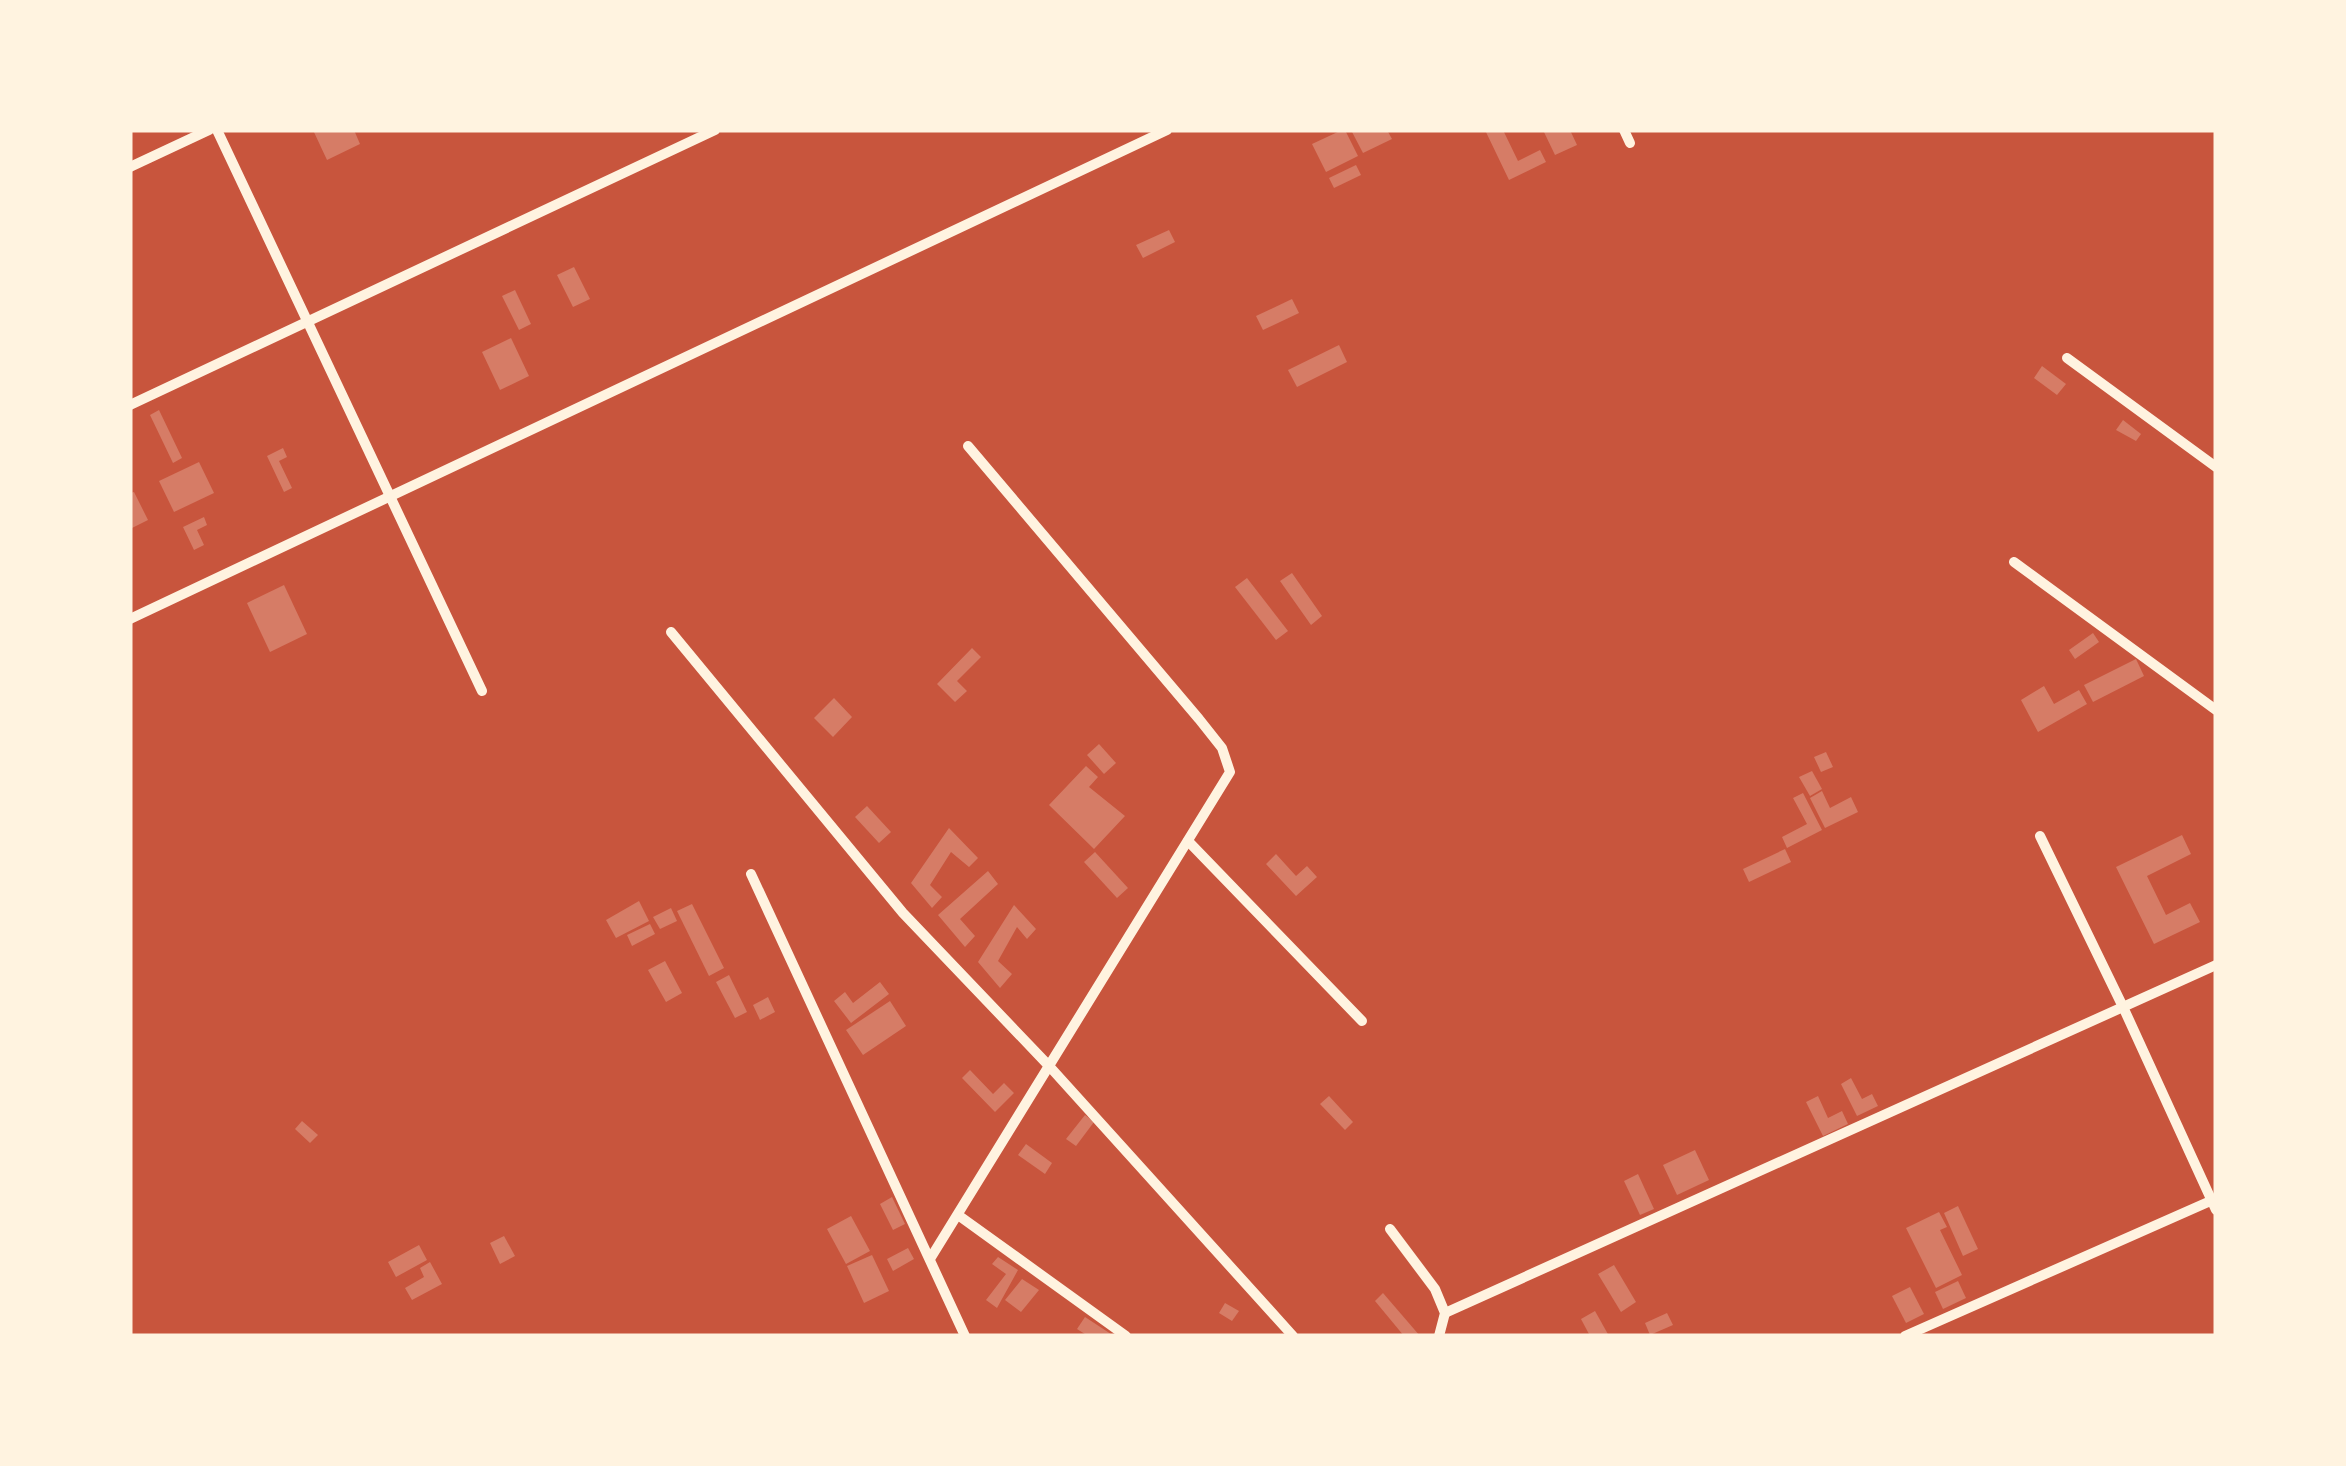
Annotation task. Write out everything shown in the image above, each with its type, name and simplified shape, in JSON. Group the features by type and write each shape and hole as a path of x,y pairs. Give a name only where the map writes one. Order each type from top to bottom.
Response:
{"street":[{"path":"130,167 208,130"},
{"path":"216,130 482,690"},
{"path":"130,405 715,130"},
{"path":"130,619 1167,130"},
{"path":"1624,130 1630,144"},
{"path":"2067,358 2216,467"},
{"path":"930,1259 1230,772 1222,748 968,446"},
{"path":"2014,562 2216,710"},
{"path":"671,632 903,913 1050,1067 1293,1336"},
{"path":"1904,1336 2214,1203 2040,836"},
{"path":"1188,841 1362,1021"},
{"path":"751,874 965,1336"},
{"path":"1446,1313 2216,965"},
{"path":"958,1216 1126,1336"},
{"path":"1390,1229 1435,1289 1446,1313 1439,1336"}],"building":[{"path":"313,130 354,130 360,144 327,160"},
{"path":"1342,130 1358,156 1326,172 1312,144"},
{"path":"1351,130 1387,130 1392,139 1363,153"},
{"path":"1485,130 1503,130 1518,161 1540,150 1546,162 1509,180"},
{"path":"1543,130 1570,130 1577,145 1555,155"},
{"path":"1356,165 1361,175 1334,188 1329,178"},
{"path":"1169,230 1175,242 1143,258 1136,245"},
{"path":"574,267 590,299 573,307 557,275"},
{"path":"515,290 531,324 519,330 502,296"},
{"path":"1292,299 1299,313 1263,330 1256,316"},
{"path":"511,338 529,376 500,390 482,352"},
{"path":"1339,345 1347,362 1297,387 1288,370"},
{"path":"2042,366 2066,384 2057,395 2034,378"},
{"path":"159,410 182,458 173,463 150,415"},
{"path":"2123,420 2141,434 2136,441 2116,430"},
{"path":"283,448 287,457 279,461 292,488 284,492 267,456"},
{"path":"199,462 214,493 174,512 159,481"},
{"path":"134,492 148,520 130,529 130,493"},
{"path":"204,517 207,525 197,530 204,545 194,550 183,527"},
{"path":"1292,573 1322,616 1311,625 1280,581"},
{"path":"1247,578 1288,631 1276,640 1235,587"},
{"path":"284,585 307,634 270,652 247,603"},
{"path":"2093,633 2099,642 2075,659 2069,650"},
{"path":"972,648 981,657 957,681 967,691 955,702 937,684"},
{"path":"2136,659 2144,676 2093,702 2084,685"},
{"path":"2044,686 2054,704 2079,690 2087,704 2038,732 2021,700"},
{"path":"834,698 852,717 833,737 814,718"},
{"path":"1099,744 1116,763 1104,774 1087,755"},
{"path":"1826,752 1833,767 1821,772 1814,757"},
{"path":"1086,766 1098,777 1089,787 1125,816 1094,849 1049,805"},
{"path":"1812,771 1822,789 1810,796 1799,777"},
{"path":"1822,791 1830,808 1851,797 1858,812 1825,828 1810,798"},
{"path":"1803,793 1822,830 1787,848 1782,837 1807,824 1793,798"},
{"path":"867,806 891,832 879,843 855,817"},
{"path":"949,828 978,858 969,867 951,852 930,885 942,897 932,908 911,883"},
{"path":"2182,835 2191,854 2147,876 2166,915 2190,903 2200,922 2154,944 2116,867"},
{"path":"1785,849 1791,862 1749,882 1743,869"},
{"path":"1095,852 1128,888 1117,898 1084,862"},
{"path":"1276,854 1296,876 1307,866 1317,877 1296,896 1266,864"},
{"path":"988,871 998,884 960,919 975,936 965,947 938,915"},
{"path":"639,901 649,921 616,938 606,920"},
{"path":"692,904 724,968 709,976 677,911"},
{"path":"1014,905 1036,929 1027,939 1017,927 998,961 1012,974 1000,988 978,962"},
{"path":"671,908 677,921 660,929 653,917"},
{"path":"650,924 655,934 632,946 627,935"},
{"path":"665,961 682,993 666,1002 648,970"},
{"path":"729,975 747,1012 735,1018 716,982"},
{"path":"880,982 889,994 851,1023 834,1001 845,992 853,1003"},
{"path":"768,997 775,1012 760,1020 753,1005"},
{"path":"890,1001 906,1026 863,1055 846,1030"},
{"path":"970,1070 993,1094 1004,1083 1014,1093 995,1112 962,1078"},
{"path":"1851,1078 1862,1099 1872,1094 1878,1106 1857,1116 1841,1084"},
{"path":"1329,1096 1353,1122 1345,1130 1320,1104"},
{"path":"1818,1096 1828,1118 1842,1111 1848,1124 1823,1136 1806,1102"},
{"path":"1085,1115 1094,1122 1076,1146 1066,1139"},
{"path":"302,1121 318,1135 310,1143 295,1129"},
{"path":"1026,1144 1052,1163 1045,1174 1018,1155"},
{"path":"1695,1150 1709,1180 1677,1195 1663,1165"},
{"path":"1638,1174 1654,1209 1640,1215 1624,1181"},
{"path":"892,1197 905,1224 893,1230 880,1204"},
{"path":"1958,1206 1978,1249 1963,1256 1944,1213"},
{"path":"1939,1212 1947,1227 1940,1230 1962,1275 1936,1288 1906,1228"},
{"path":"851,1216 870,1251 846,1264 827,1229"},
{"path":"504,1236 515,1256 500,1264 490,1243"},
{"path":"419,1245 427,1260 396,1277 388,1262"},
{"path":"908,1248 914,1259 893,1271 887,1259"},
{"path":"872,1255 889,1291 864,1303 847,1266"},
{"path":"998,1257 1018,1270 997,1308 986,1300 1006,1274 992,1264"},
{"path":"430,1262 442,1284 412,1300 405,1288 424,1277 420,1268"},
{"path":"1614,1265 1636,1302 1621,1312 1598,1274"},
{"path":"1022,1279 1039,1290 1021,1312 1005,1300"},
{"path":"1958,1281 1966,1298 1943,1309 1935,1292"},
{"path":"1910,1287 1924,1314 1906,1323 1892,1296"},
{"path":"1383,1293 1420,1336 1404,1336 1375,1301"},
{"path":"1225,1303 1239,1311 1232,1321 1219,1313"},
{"path":"1595,1311 1609,1336 1590,1336 1581,1319"},
{"path":"1667,1313 1673,1325 1650,1335 1645,1323"},
{"path":"1085,1317 1114,1336 1088,1336 1077,1329"}]}
